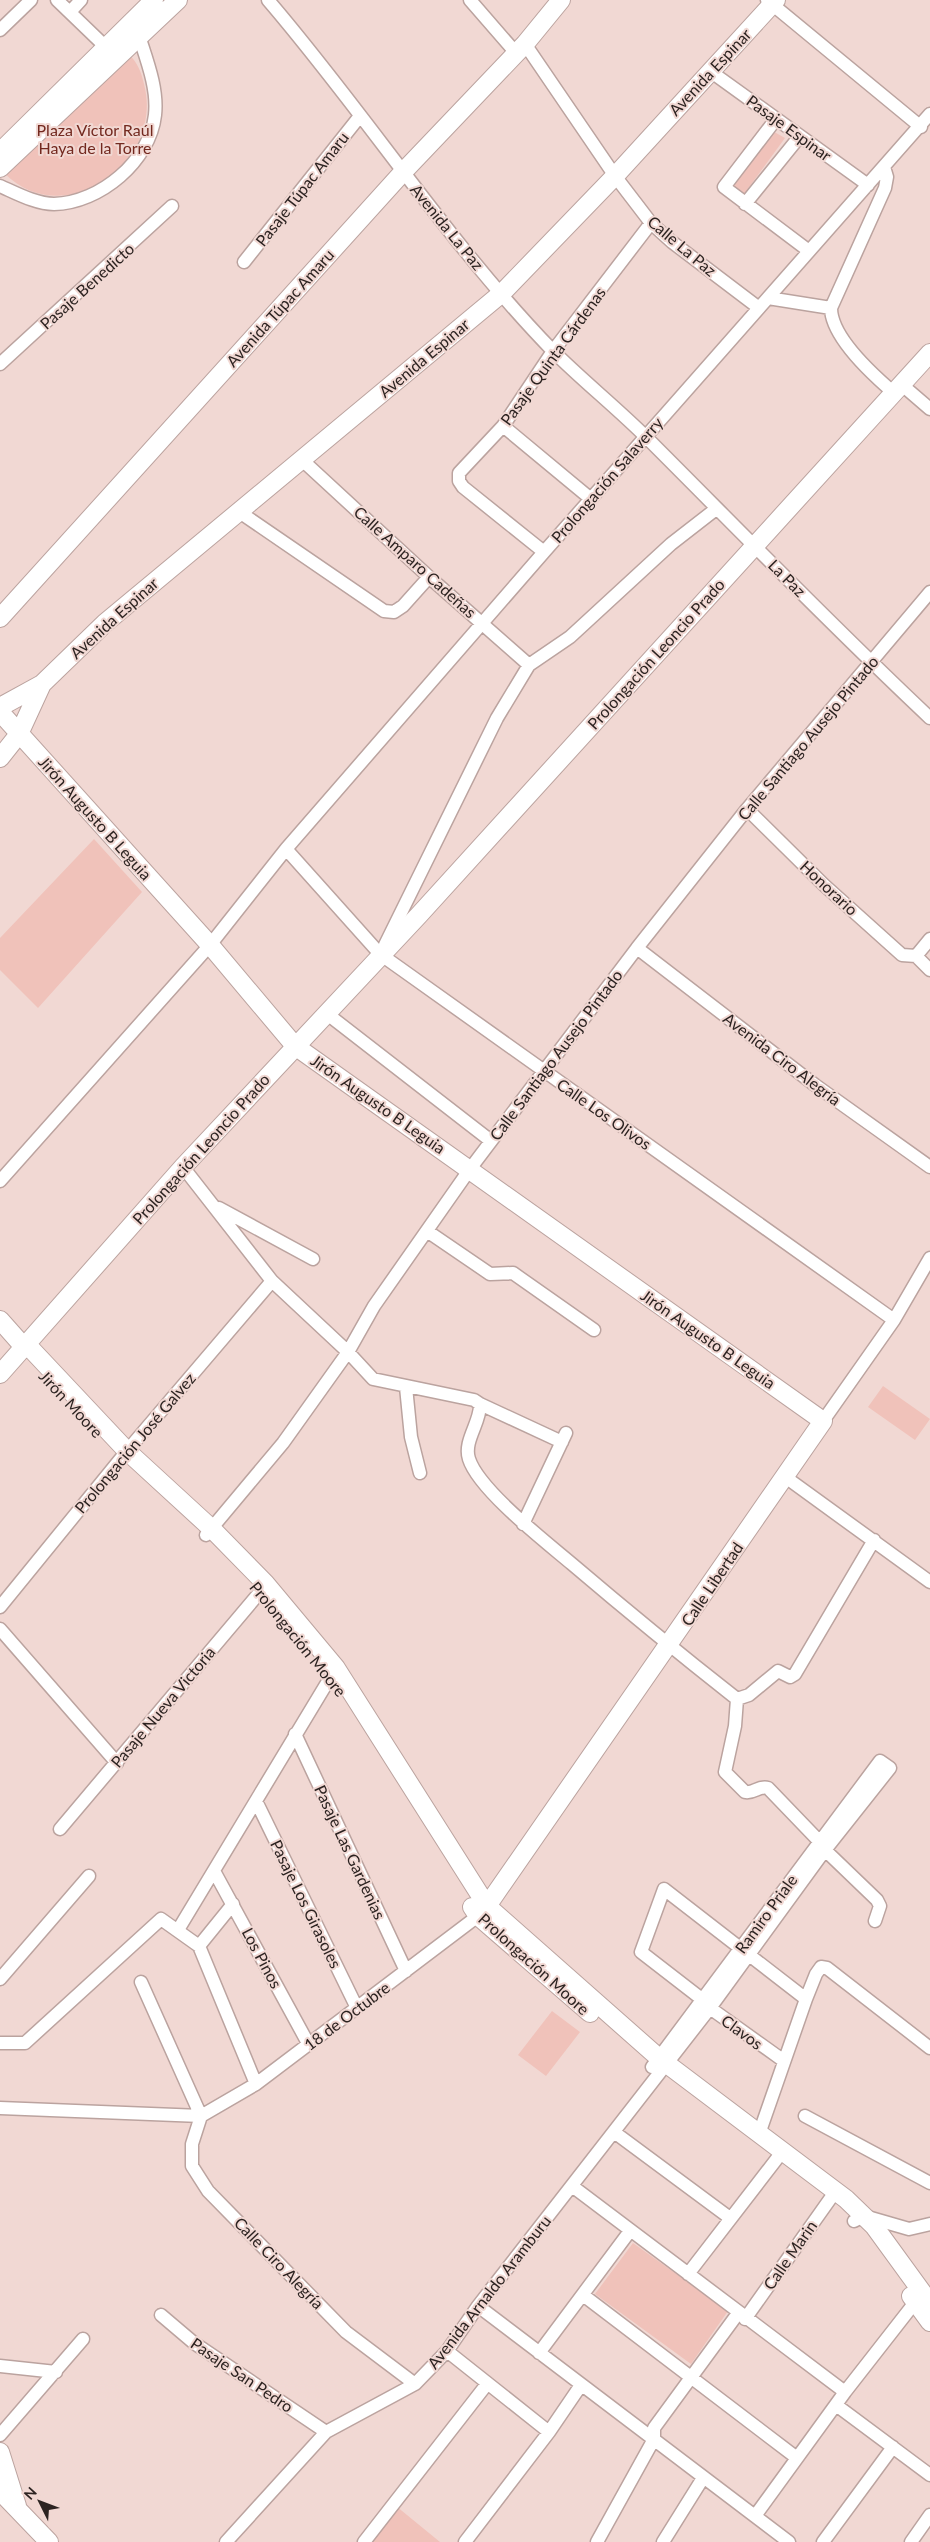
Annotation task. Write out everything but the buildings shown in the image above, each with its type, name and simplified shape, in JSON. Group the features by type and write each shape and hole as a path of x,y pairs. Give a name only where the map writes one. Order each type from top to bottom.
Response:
{"street":[{"path":"0,30 31,0"},
{"path":"57,0 111,52"},
{"path":"70,12 82,0"},
{"path":"134,30 154,0"},
{"path":"0,152 134,30 178,0"},
{"path":"470,0 521,48"},
{"name":"Avenida Túpac Amaru","path":"0,618 403,172 521,48 561,0"},
{"name":"Avenida La Paz","path":"271,1 403,172 502,294 553,351 646,437"},
{"path":"772,2 920,126"},
{"name":"Avenida Espinar","path":"6,722 105,623 502,294 615,176 772,2"},
{"path":"0,186 24,197 53,204 84,198 108,185 130,168 147,142 155,115 154,90 134,30"},
{"name":"Calle La Paz","path":"521,48 651,223 672,242 759,308"},
{"path":"0,168 111,52"},
{"name":"Pasaje Espinar","path":"710,71 868,185"},
{"name":"Prolongación Salaverry","path":"0,1181 210,945 286,849 544,552 930,114"},
{"name":"Pasaje Túpac Amaru","path":"244,262 360,116"},
{"path":"776,119 724,185 745,204 809,251"},
{"path":"745,204 800,136"},
{"path":"884,167 888,177 885,188 831,308 834,322 852,350 873,375 901,389 930,409"},
{"name":"Pasaje Benedicto","path":"0,364 172,206"},
{"name":"Pasaje Quinta Cárdenas","path":"544,552 463,487 458,481 459,473 503,426 553,351 651,223"},
{"path":"768,298 831,308"},
{"name":"Prolongación Leoncio Prado","path":"0,1374 183,1167 380,954 426,908 758,548 901,389 930,352"},
{"name":"Prolongación Leoncio Prado","path":"901,389 930,366"},
{"path":"503,426 591,499"},
{"name":"La Paz","path":"646,437 716,509 930,718"},
{"name":"Calle Amparo Cadeñas","path":"301,459 428,577 483,622 529,665"},
{"name":"Prolongación Leoncio Prado","path":"380,954 497,718 529,665 570,637 671,544 716,509"},
{"path":"238,511 384,611 394,612 403,606 428,577"},
{"name":"Calle Santiago Ausejo Pintado","path":"209,1532 283,1442 348,1352 374,1306 470,1169 637,948 747,810 930,592"},
{"name":"Avenida Espinar","path":"6,722 42,684"},
{"path":"0,758 6,722"},
{"name":"Jirón Augusto B Leguia","path":"6,722 210,945 296,1046 823,1421"},
{"name":"Honorario","path":"747,810 824,885 902,955 916,956"},
{"name":"Calle Los Olivos","path":"286,849 380,954 894,1320"},
{"path":"930,939 916,956 930,970"},
{"name":"Avenida Ciro Alegría","path":"637,948 815,1085 930,1167"},
{"path":"326,1012 491,1141"},
{"path":"183,1167 272,1281 348,1352 373,1379 406,1388 474,1400 564,1437 523,1524"},
{"path":"215,1206 313,1260"},
{"path":"428,1231 490,1274 513,1273 594,1330"},
{"name":"Calle Libertad","path":"482,1911 669,1646 784,1476 894,1320 930,1258"},
{"name":"Prolongación José Galvez","path":"0,1608 125,1455 272,1281"},
{"name":"Jirón Moore","path":"0,1320 24,1347 32,1350 125,1455"},
{"path":"406,1388 411,1436 420,1473"},
{"path":"480,1404 480,1411 467,1449 469,1460 484,1484 523,1524 669,1646 737,1699"},
{"name":"Prolongación Moore","path":"125,1455 209,1532 264,1587 334,1671 482,1911 659,2066 859,2218 923,2300 930,2322"},
{"path":"784,1476 930,1582"},
{"path":"737,1699 750,1695 778,1671 790,1677 795,1674 874,1540"},
{"name":"Pasaje Nueva Victoria","path":"60,1829 264,1587"},
{"path":"0,1629 116,1762"},
{"path":"178,1930 334,1671"},
{"path":"737,1699 735,1726 725,1772 745,1792 749,1793 761,1787 768,1788 822,1846 877,1900 880,1906 875,1921"},
{"name":"Pasaje Las Gardenias","path":"295,1734 406,1971"},
{"name":"Ramiro Priale","path":"659,2066 885,1764"},
{"name":"Pasaje Los Girasoles","path":"256,1801 357,2008"},
{"name":"Los Pinos","path":"214,1871 309,2045"},
{"path":"0,1979 89,1876"},
{"name":"Clavos","path":"745,1952 664,1889 641,1952 784,2061"},
{"path":"199,1946 233,1904"},
{"name":"18 de Octubre","path":"201,2116 256,2084 482,1911"},
{"path":"0,2043 25,2043 161,1919 199,1946 256,2084"},
{"path":"745,1952 806,1999"},
{"path":"760,2134 806,1999 816,1974 821,1967 827,1968 930,2048"},
{"path":"0,2108 201,2116 142,1982"},
{"name":"Prolongación Moore","path":"659,2066 760,2134 779,2156"},
{"name":"Avenida Arnaldo Aramburu","path":"226,2542 326,2432 415,2384 447,2351 478,2306 614,2132 659,2066"},
{"name":"Calle Ciro Alegría","path":"201,2116 192,2144 192,2166 208,2191 346,2332 415,2384"},
{"path":"805,2116 930,2183"},
{"path":"614,2132 730,2218"},
{"path":"688,2274 779,2156"},
{"path":"572,2186 845,2392"},
{"name":"Calle Marin","path":"597,2542 654,2438 654,2428 832,2197"},
{"path":"859,2218 909,2229 930,2224"},
{"path":"539,2353 630,2231"},
{"path":"583,2294 797,2458"},
{"path":"755,2516 845,2392 923,2300"},
{"path":"478,2306 790,2542"},
{"name":"Pasaje San Pedro","path":"160,2315 194,2343 326,2432"},
{"path":"0,2435 83,2339"},
{"path":"447,2351 549,2432"},
{"path":"0,2366 56,2372"},
{"path":"364,2542 487,2384"},
{"path":"465,2542 549,2432 581,2385"},
{"path":"836,2405 930,2475"},
{"path":"823,2542 893,2447"},
{"path":"0,2452 18,2511"},
{"path":"663,2542 704,2478"},
{"path":"0,2491 49,2542"},
{"path":"911,2542 930,2516"}],"green space":[{"name":"Plaza Víctor Raúl Haya de la Torre","path":"129,54 137,64 142,75 147,113 140,139 125,163 105,181 81,192 55,196 28,190 4,173"},
{"path":"769,129 785,138 744,194 729,184"},
{"path":"94,839 142,892 38,1008 0,970 0,938"},
{"path":"883,1386 930,1419 915,1440 868,1407"},
{"path":"552,2011 580,2032 546,2076 518,2055"},
{"path":"633,2243 728,2311 691,2364 595,2294"},
{"path":"396,2506 440,2542 368,2542"}]}
